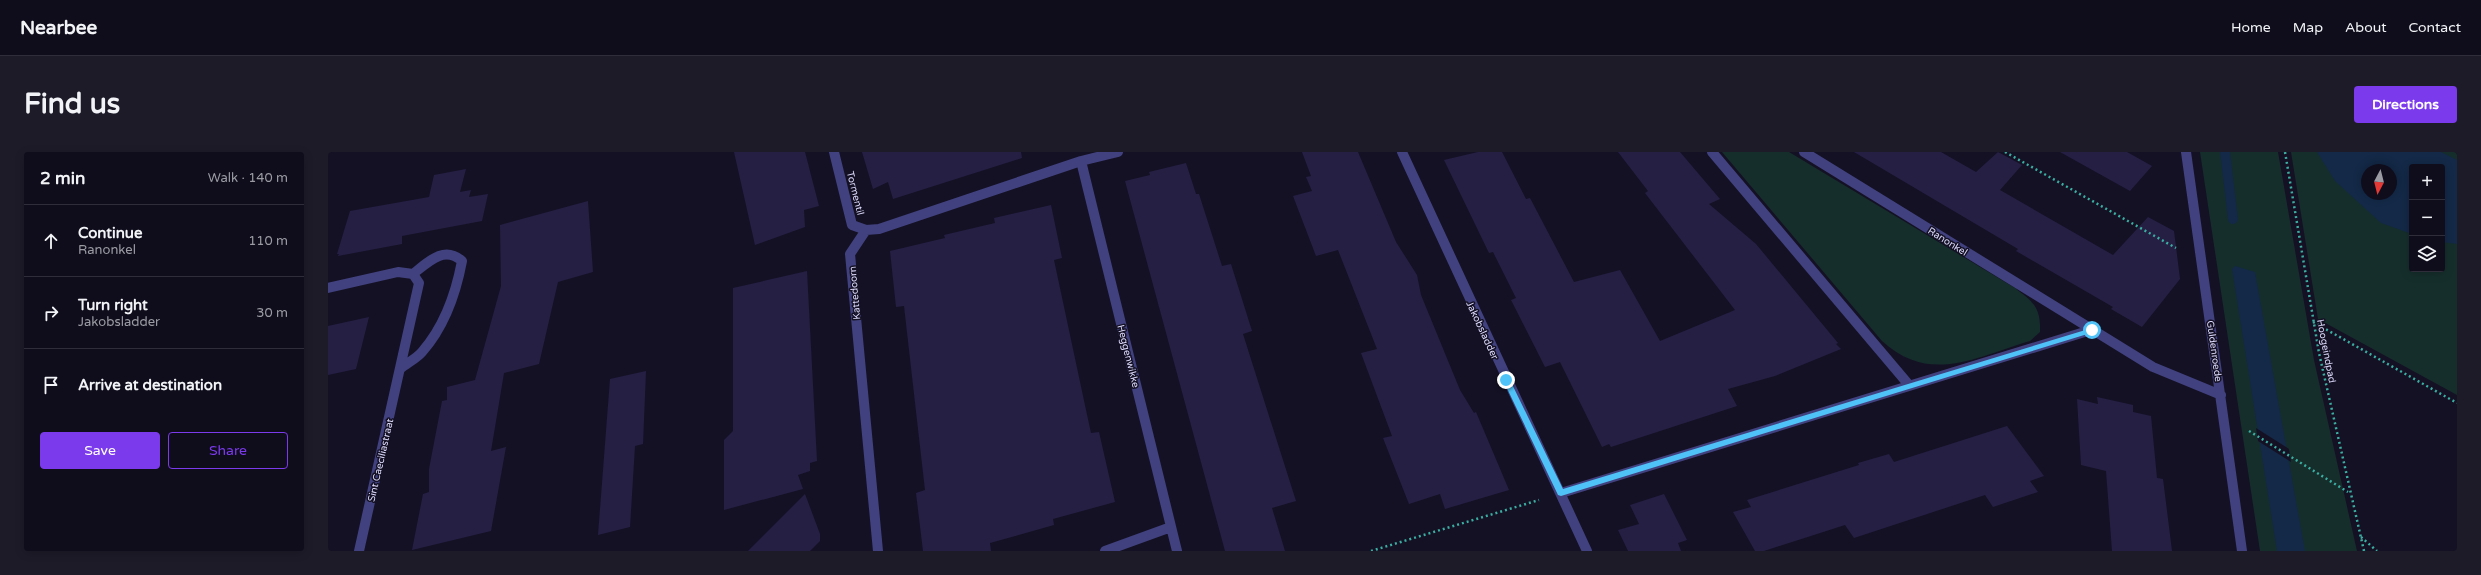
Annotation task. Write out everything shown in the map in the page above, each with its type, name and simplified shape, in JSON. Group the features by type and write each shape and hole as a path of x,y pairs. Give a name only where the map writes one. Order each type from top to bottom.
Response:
{"street":[{"name":"Tormentil","path":"834,152 852,225 866,230"},
{"path":"866,230 879,229 1081,162 1118,152"},
{"name":"Jakobsladder","path":"1402,152 1506,380 1561,493 1587,551"},
{"path":"1712,152 1909,385"},
{"name":"Ranonkel","path":"1804,152 2153,367 2221,395"},
{"name":"Guldenroede","path":"2186,152 2202,256 2242,551"},
{"name":"Heggenwikke","path":"1081,162 1177,551"},
{"name":"Kattedoorn","path":"866,230 850,254 878,551"},
{"path":"328,288 398,272 413,274 434,257 450,253 457,254 462,261 456,290 441,322 422,352 400,369"},
{"name":"Sint Caeciliastraat","path":"359,551 420,283 413,274"},
{"path":"1561,493 2092,330"},
{"path":"1105,551 1171,527"}],"path":[{"path":"2005,152 2176,248 2202,256"},
{"name":"Hoogeindpad","path":"2285,152 2299,251 2313,322 2349,492 2364,551"},
{"path":"2313,322 2457,403"},
{"path":"2224,416 2349,492"},
{"path":"1371,551 1561,493"},
{"path":"2361,537 2377,551"}],"green space":[{"path":"1722,152 1789,152 2015,288 2027,297 2035,306 2039,317 2040,332 2030,341 1972,360 1954,364 1936,365 1918,362 1900,354 1882,341"},
{"path":"2200,152 2278,152 2314,360 2357,551 2260,551"},
{"path":"2291,152 2457,152 2457,395 2318,319"}],"water":[{"path":"2317,152 2441,152 2457,160 2457,244 2445,242 2445,164 2409,164 2409,233 2381,223 2335,181"},
{"path":"2235,266 2255,272 2305,551 2277,551 2232,269"}],"pier":[{"path":"2256,428 2289,449 2291,462 2258,441"}],"building":[{"path":"734,152 805,152 819,206 804,210 805,227 755,245"},
{"path":"862,152 1021,152 1022,158 893,199 888,182 873,189"},
{"path":"1302,152 1358,152 1396,242 1417,275 1421,295 1460,390 1474,413 1476,412 1509,490 1445,509 1440,494 1409,504 1383,438 1392,436 1361,353 1377,349 1338,250 1316,256 1293,196 1312,191 1306,177 1311,176"},
{"path":"1478,152 1502,152 1526,199 1530,198 1574,282 1620,270 1660,341 1735,310 1645,193 1648,191 1618,152 1680,152 1720,199 1709,204 1756,244 1838,343 1836,344 1841,349 1775,376 1728,389 1737,406 1611,447 1609,444 1602,447 1560,362 1545,367 1511,300 1516,298 1493,252 1489,253 1444,160"},
{"path":"1854,152 1941,152 1976,172 1998,152 2022,165 2000,190 2113,255 2148,217 2174,231 2180,279 2142,327 2111,309 2113,307 2016,251 2018,249"},
{"path":"2060,152 2127,152 2152,166 2130,191"},
{"path":"1186,163 1196,194 1199,194 1222,266 1231,264 1252,331 1243,334 1296,501 1272,508 1285,551 1225,551 1125,181 1150,175 1149,172"},
{"path":"466,169 460,192 471,190 469,197 488,194 482,221 402,236 402,244 338,256 339,254 337,254 350,211 429,197 434,175"},
{"path":"588,201 593,272 558,282 539,364 504,373 491,451 506,447 491,531 412,550 423,494 429,492 429,469 442,401 447,400 447,387 475,380 501,286 500,225"},
{"path":"1051,205 1062,258 1054,260 1086,410 1091,433 1099,432 1115,502 1053,519 1054,525 990,543 991,551 923,551 916,493 925,490 904,306 896,307 890,251 945,238 944,235 995,223 994,218"},
{"path":"807,271 817,461 810,463 810,471 798,475 803,489 724,510 724,440 733,431 733,288"},
{"path":"369,317 356,369 328,375 328,326"},
{"path":"646,371 643,444 635,446 630,527 598,535 610,379"},
{"path":"2097,397 2133,405 2133,412 2151,416 2157,478 2163,479 2172,551 2112,551 2106,471 2081,465 2077,399 2098,404"},
{"path":"2007,426 2044,476 2030,481 2038,492 1993,507 1985,495 1854,538 1845,525 1764,551 1755,551 1733,512 1751,507 1747,500 1859,465 1858,463 1889,454 1894,462"},
{"path":"805,494 820,534 820,541 810,551 748,551"},
{"path":"1664,494 1687,540 1678,543 1681,551 1628,551 1618,530 1639,524 1630,505"}],"waterway":[{"path":"2225,152 2233,219"}],"route":[{"path":"1506,380 1561,493 2092,330"}]}
